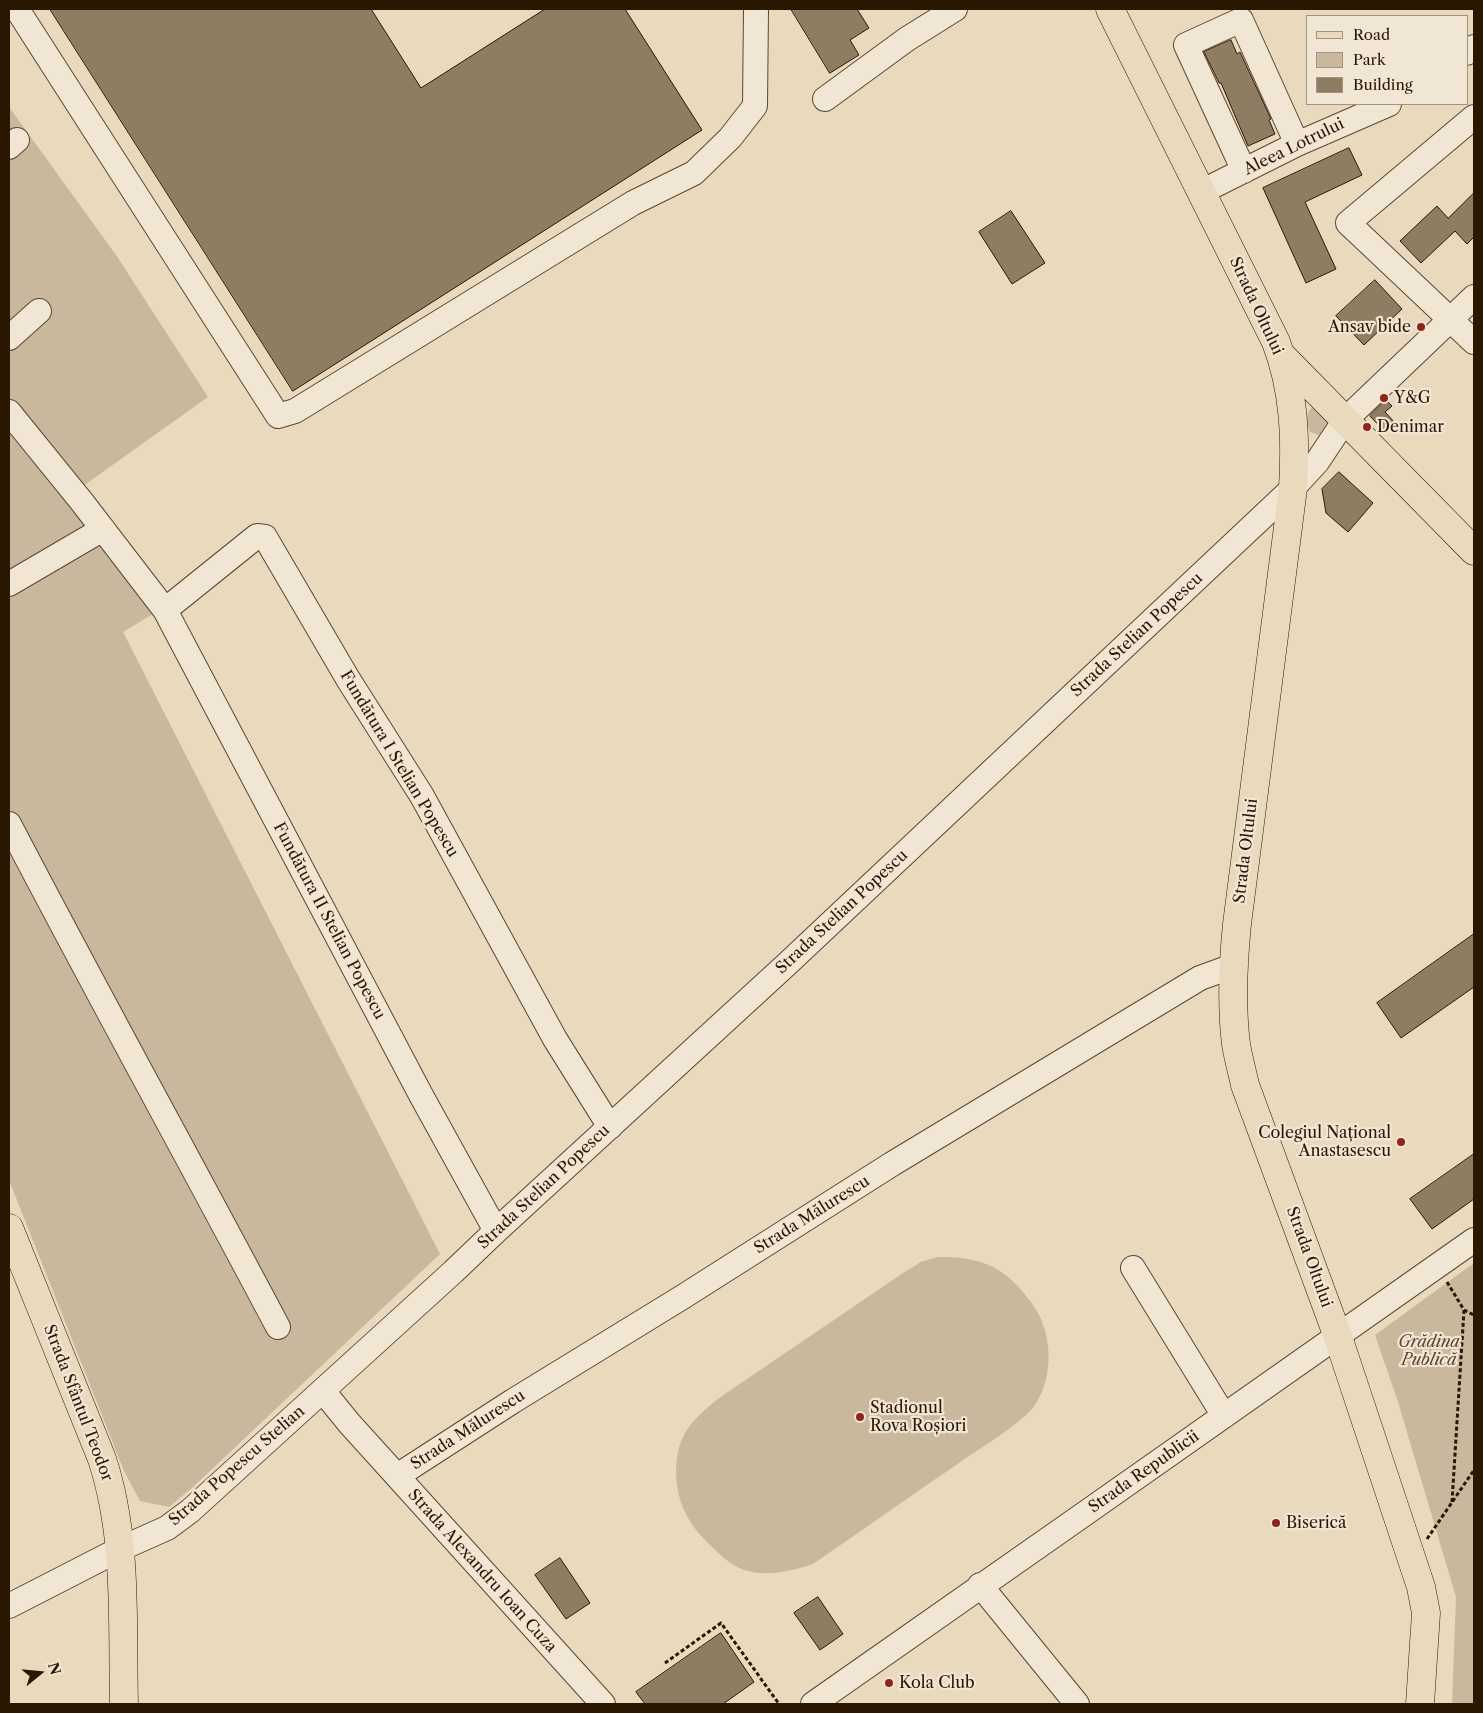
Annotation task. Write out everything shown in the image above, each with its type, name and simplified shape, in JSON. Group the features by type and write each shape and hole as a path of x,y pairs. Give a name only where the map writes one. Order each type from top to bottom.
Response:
{"main road":[{"name":"Strada Oltului","path":"1110,9 1281,355 1289,388 1294,418 1296,450 1293,488 1237,924 1233,966 1233,1012 1236,1045 1245,1085 1338,1337 1422,1587 1426,1613 1420,1704"},
{"path":"1281,355 1474,551"},
{"name":"Strada Sfântul Teodor","path":"9,1228 102,1459 111,1487 120,1549 124,1704"}],"street":[{"path":"17,9 278,416 295,411 633,203 694,173 730,138 755,106 756,9"},
{"path":"825,99 906,39 955,9"},
{"path":"1244,170 1186,45 1241,20 1297,144"},
{"name":"Aleea Lotrului","path":"1201,192 1297,144 1387,105"},
{"path":"1474,117 1348,223 1474,342"},
{"name":"Strada Stelian Popescu","path":"323,1391 786,965 1293,488 1317,462 1345,420 1474,297"},
{"path":"9,338 39,311"},
{"name":"Fundătura II Stelian Popescu","path":"9,412 165,610 422,1097 496,1231"},
{"path":"9,584 103,530"},
{"name":"Fundătura I Stelian Popescu","path":"165,610 257,536 265,537 348,679 422,796 555,1039 610,1127"},
{"path":"9,824 64,931 177,1136 278,1327"},
{"name":"Strada Mălurescu","path":"397,1476 513,1401 892,1164 1200,978 1233,966"},
{"name":"Strada Republicii","path":"819,1703 980,1585 1338,1337 1474,1240"},
{"path":"1133,1268 1224,1416"},
{"name":"Strada Alexandru Ioan Cuza","path":"323,1391 397,1476 603,1704"},
{"name":"Strada Popescu Stelian","path":"9,1606 120,1549 167,1528 190,1512 323,1391"},
{"path":"980,1585 1077,1704"}],"path":[{"path":"1437,1267 1464,1310 1474,1315"},
{"path":"1452,1502 1464,1310"},
{"path":"1412,1560 1474,1470"},
{"path":"665,1663 721,1623 779,1704"}],"green space":[{"path":"9,107 116,255 208,397 69,496 158,611 123,632 440,1254 193,1487 169,1507 140,1501 124,1471 9,1180"},
{"path":"1314,406 1329,425 1319,435 1310,432 1307,421 1309,412"},
{"name":"Stadionul Rova Roșiori","path":"937,1257 967,1259 992,1266 1013,1281 1033,1305 1040,1316 1044,1328 1049,1355 1046,1381 1035,1405 1022,1419 1003,1433 813,1564 787,1571 760,1573 751,1572 730,1562 715,1550 698,1532 688,1519 682,1505 677,1484 676,1463 685,1433 700,1414 719,1398 903,1273 921,1262"},
{"name":"Grădina Publică","path":"1474,1263 1474,1704 1452,1704 1456,1597 1398,1402 1375,1335"}],"building":[{"path":"50,9 371,9 421,88 545,9 625,9 702,130 293,391"},
{"path":"791,9 857,9 869,28 850,40 859,55 830,73"},
{"path":"1231,40 1237,54 1240,52 1271,119 1269,120 1275,134 1248,146 1221,83 1219,83 1204,52"},
{"path":"1349,148 1362,175 1305,202 1336,269 1306,283 1263,188"},
{"path":"1474,193 1474,237 1467,244 1455,231 1421,263 1400,241 1437,206 1448,218"},
{"path":"1011,211 1045,263 1012,284 979,232"},
{"path":"1375,280 1402,309 1364,345 1336,316"},
{"path":"1386,400 1392,406 1385,412 1396,424 1386,433 1370,416"},
{"path":"1339,472 1373,503 1348,532 1326,513 1322,489"},
{"path":"1474,934 1474,987 1401,1038 1377,1003"},
{"path":"1474,1154 1474,1199 1432,1229 1410,1199"},
{"path":"560,1558 590,1603 566,1619 535,1575"},
{"path":"818,1597 843,1634 820,1650 794,1613"},
{"path":"721,1633 754,1682 723,1704 645,1704 636,1692"}],"place":[{"name":"Ansav bide","path":"1421,327"},
{"name":"Y&G","path":"1384,398"},
{"name":"Denimar","path":"1367,427"},
{"name":"Colegiul Național Anastasescu","path":"1401,1142"},
{"name":"Stadionul Rova Roșiori","path":"860,1417"},
{"name":"Biserică","path":"1276,1523"},
{"name":"Kola Club","path":"889,1683"}]}
